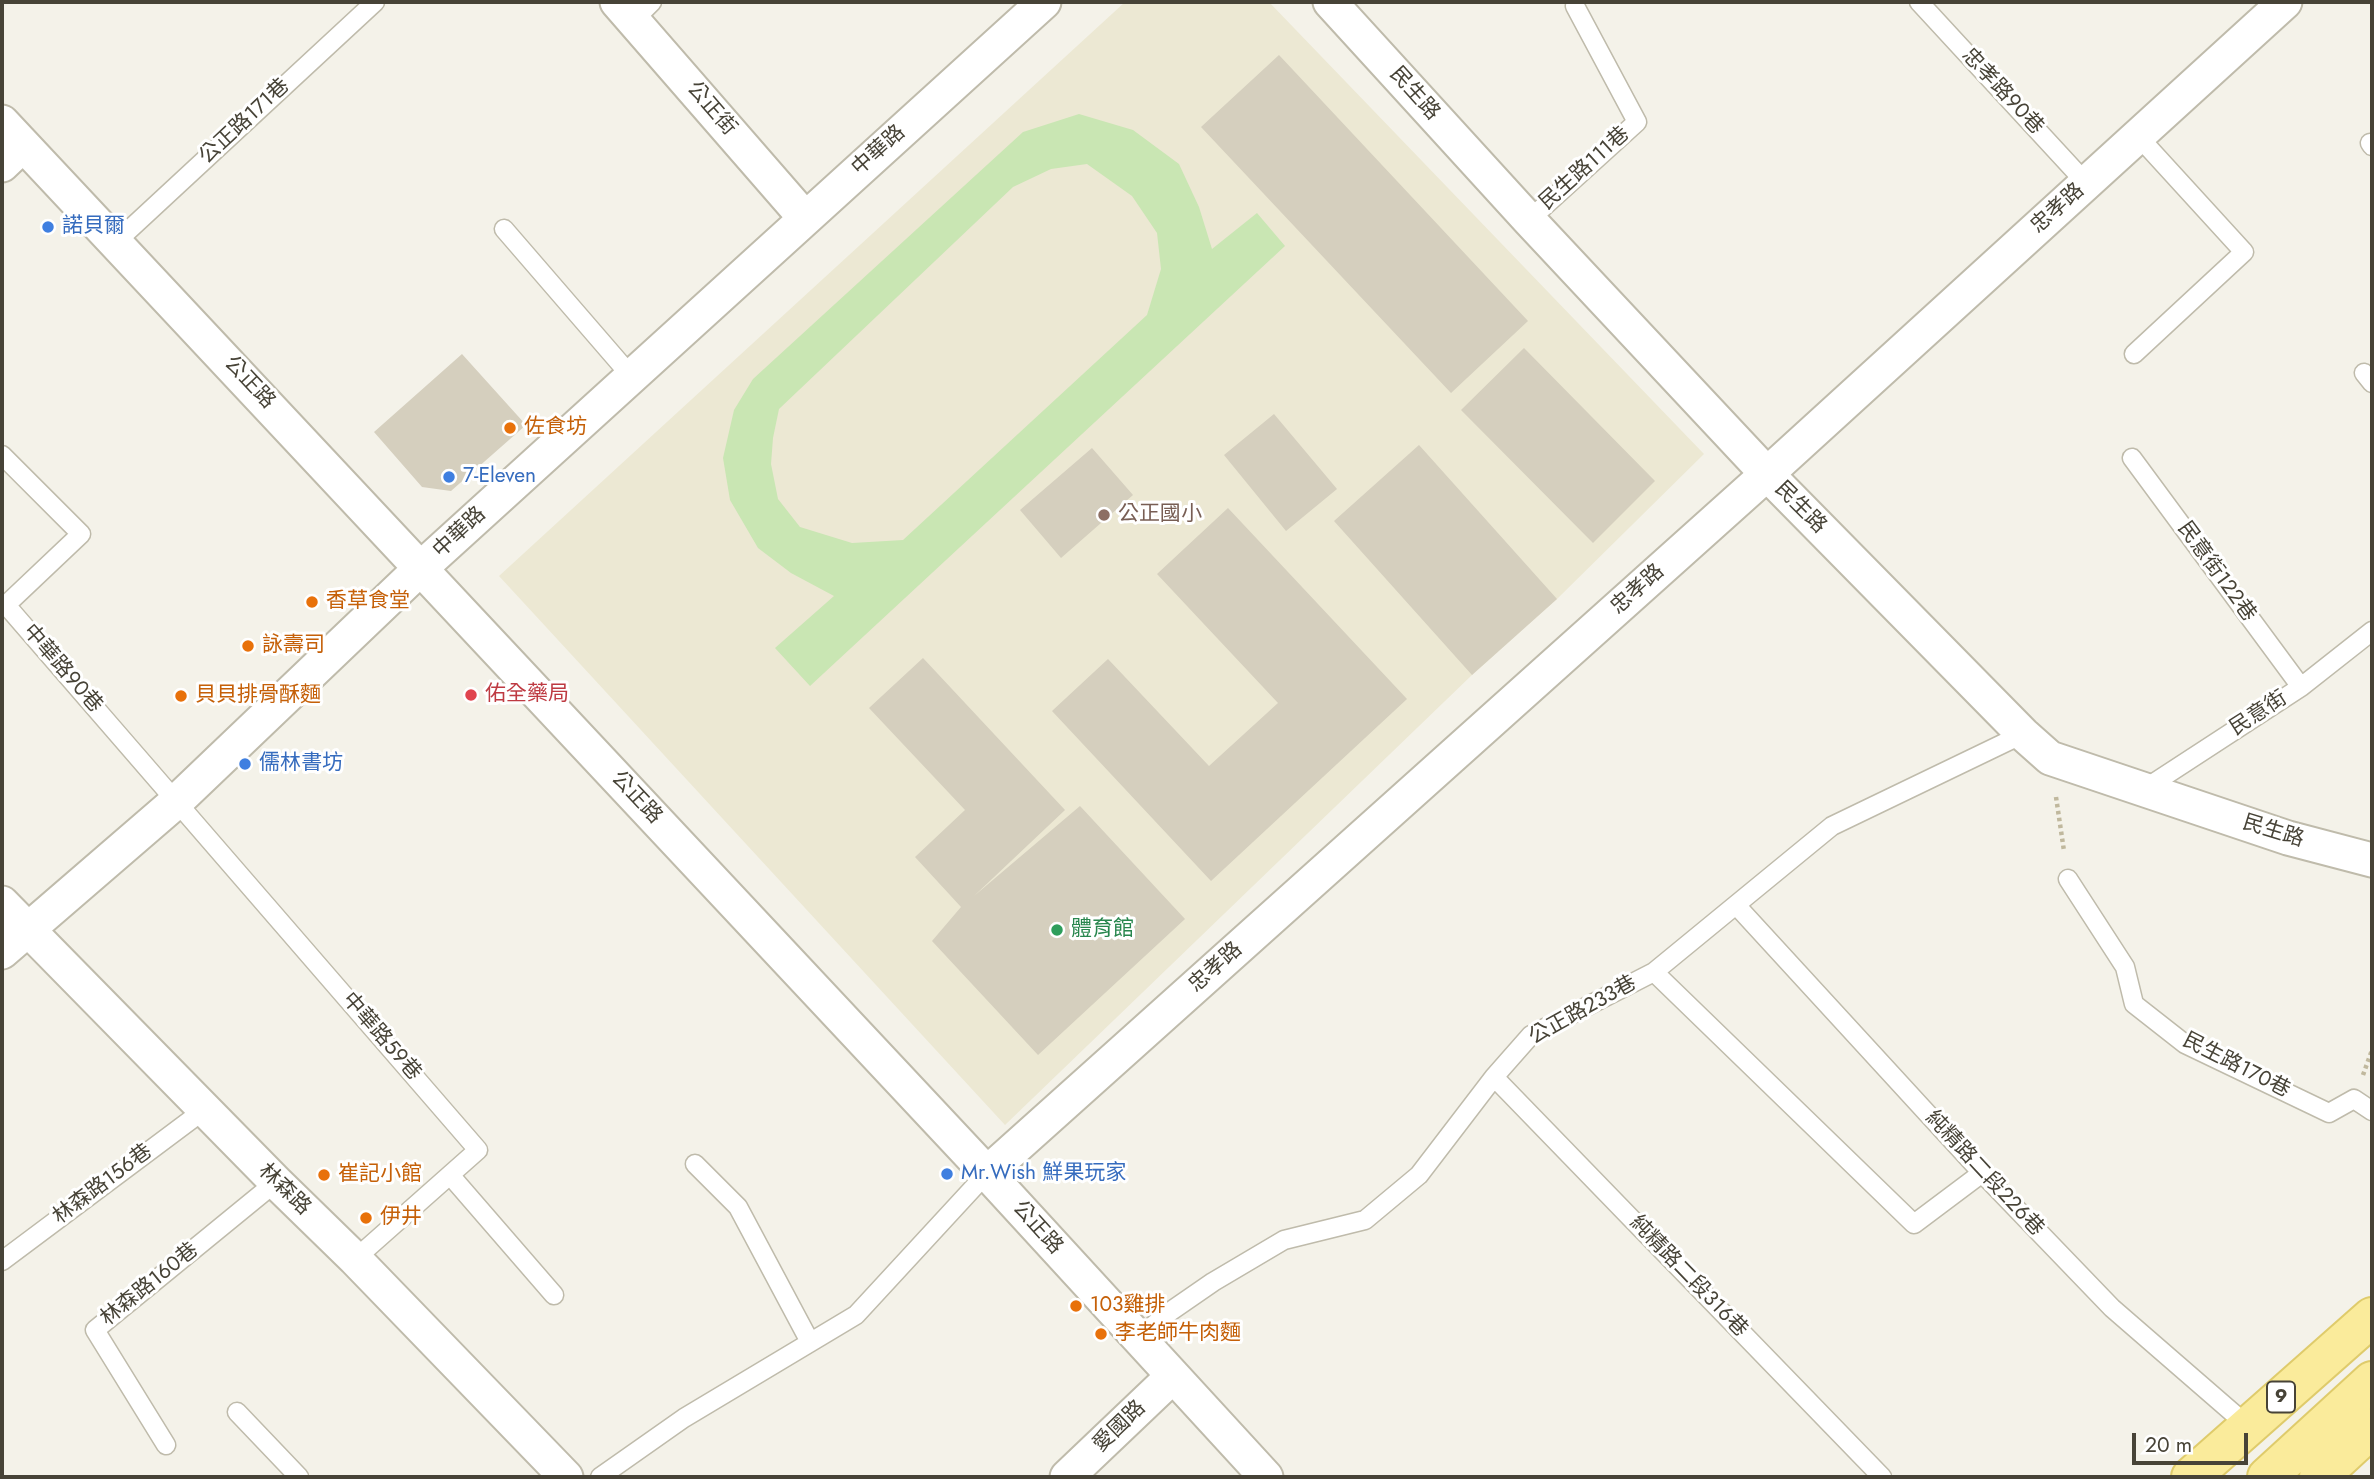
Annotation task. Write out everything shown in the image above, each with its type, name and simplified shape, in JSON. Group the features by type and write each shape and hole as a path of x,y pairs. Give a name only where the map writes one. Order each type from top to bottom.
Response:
{"main road":[{"name":"9","path":"2191,1477 2372,1317"},
{"name":"9","path":"2267,1477 2372,1381"},
{"path":"2319,1477 2372,1429"}],"street":[{"name":"中華路","path":"2,952 177,800 422,568 1044,2"},
{"name":"民生路","path":"1330,2 1767,474 2023,734 2050,758 2288,838 2372,860"},
{"name":"忠孝路","path":"987,1173 1767,474 2285,2"},
{"name":"公正街","path":"634,8 805,218"},
{"name":"公正路","path":"9,144 116,242 987,1173 1266,1477"},
{"name":"林森路","path":"2,903 204,1110 355,1258 566,1477"},
{"name":"愛國路","path":"1068,1477 1172,1377"}],"lane":[{"name":"公正路171巷","path":"116,242 374,2"},
{"name":"忠孝路90巷","path":"1919,2 2086,183"},
{"name":"民生路111巷","path":"1529,220 1637,122 1575,6"},
{"path":"2134,354 2244,252 2138,136"},
{"path":"504,229 631,376"},
{"name":"中華路90巷","path":"2,454 81,534 6,605 177,800"},
{"name":"民意街122巷","path":"2132,457 2301,687"},
{"name":"民意街","path":"2143,790 2301,687 2372,631"},
{"name":"公正路233巷","path":"1138,1338 1213,1282 1284,1240 1365,1220 1419,1175 1494,1077 1531,1035 1654,972 1832,826 2023,734"},
{"name":"中華路59巷","path":"177,800 478,1150 355,1258"},
{"name":"民生路170巷","path":"2068,879 2125,967 2134,1004 2185,1044 2329,1112 2354,1099 2372,1111"},
{"name":"純精路二段226巷","path":"1736,905 1982,1173 2112,1308 2248,1426"},
{"path":"1654,972 1914,1224 1982,1173"},
{"name":"純精路二段316巷","path":"1494,1077 1882,1477"},
{"name":"林森路156巷","path":"2,1261 204,1110"},
{"path":"695,1164 738,1207 810,1342"},
{"path":"600,1477 684,1418 856,1315 987,1173"},
{"path":"450,1175 554,1295"},
{"name":"林森路160巷","path":"166,1445 95,1330 276,1182"},
{"path":"237,1412 299,1477"}],"path":[{"path":"2050,758 2068,879"}],"shaded area":[{"name":"公正國小","path":"1125,2 1269,2 1704,454 1557,599 1472,675 1005,1125 499,576"}],"green space":[{"path":"1079,114 1133,130 1179,164 1199,207 1212,249 1257,213 1285,246 810,686 775,648 834,596 791,573 758,548 730,500 723,458 734,410 753,379 1023,132","holes":["1087,164 1132,196 1157,233 1161,269 1147,315 903,540 852,543 800,527 778,499 771,464 779,409 1013,187 1051,169"]}],"building":[{"path":"1279,55 1528,321 1451,393 1201,127"},
{"path":"1524,348 1655,481 1593,543 1461,410"},
{"path":"462,354 526,425 451,491 422,487 374,432"},
{"path":"1274,414 1337,489 1286,531 1224,455"},
{"path":"1419,445 1557,599 1472,675 1334,521"},
{"path":"1092,448 1133,495 1061,558 1020,510"},
{"path":"1228,508 1407,699 1211,881 1052,711 1108,659 1209,766 1278,703 1157,574"},
{"name":"體育館","path":"923,658 1065,810 974,896 1080,806 1185,919 1038,1055 932,941 961,907 915,857 965,810 869,708"}],"place":[{"name":"諾貝爾","path":"48,227"},
{"name":"佐食坊","path":"510,428"},
{"name":"7-Eleven","path":"449,477"},
{"name":"公正國小","path":"1104,515"},
{"name":"香草食堂","path":"312,602"},
{"name":"詠壽司","path":"248,646"},
{"name":"佑全藥局","path":"471,695"},
{"name":"貝貝排骨酥麵","path":"181,696"},
{"name":"儒林書坊","path":"245,764"},
{"name":"體育館","path":"1057,930"},
{"name":"Mr.Wish 鮮果玩家","path":"947,1174"},
{"name":"崔記小館","path":"324,1175"},
{"name":"伊井","path":"366,1218"},
{"name":"103雞排","path":"1076,1306"},
{"name":"李老師牛肉麵","path":"1101,1334"}]}
